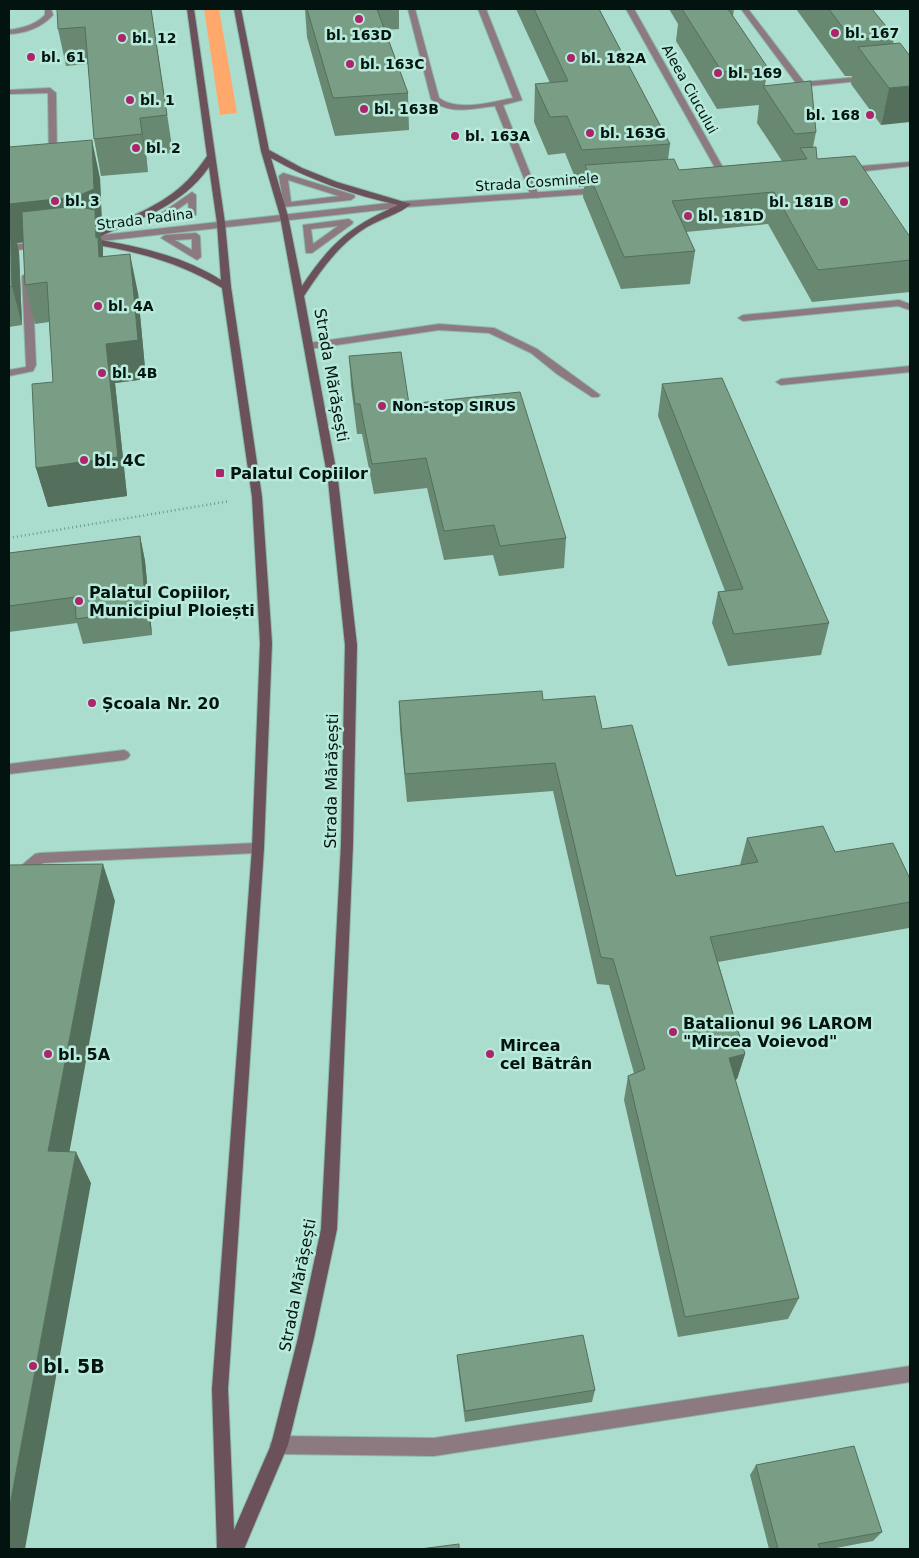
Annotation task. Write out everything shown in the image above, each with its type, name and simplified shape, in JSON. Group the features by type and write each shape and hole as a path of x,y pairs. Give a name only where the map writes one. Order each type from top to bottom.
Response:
{"main road":[{"path":"190,9 221,223 226,286 257,496 266,643 258,848 220,1389 226,1549"},
{"name":"Strada Mărășești","path":"235,1549 279,1445 306,1338 329,1229 347,844 351,644 333,480 300,295 284,216 265,151 237,9"},
{"path":"265,151 290,167 346,190 407,204"},
{"path":"84,240 148,212 168,200 192,184 211,157"},
{"path":"300,295 328,256 342,241 372,220 407,204"},
{"path":"84,240 114,244 168,258 199,271 226,286"}],"street":[{"path":"9,32 32,28 49,15 48,9"},
{"path":"411,9 435,99 440,105 453,107 518,100 482,9"},
{"name":"Aleea Ciucului","path":"630,9 728,182"},
{"path":"744,9 802,85 881,77"},
{"path":"9,92 46,89 52,92 53,168"},
{"path":"498,103 534,196"},
{"path":"843,171 910,164"},
{"path":"283,176 332,192 351,197 287,205 283,176"},
{"path":"718,183 737,181"},
{"name":"Strada Cosminele","path":"284,216 407,204 612,190"},
{"name":"Strada Padina","path":"75,241 284,216"},
{"path":"349,222 332,236 309,251 306,227 349,222"},
{"path":"26,256 45,244"},
{"path":"9,248 26,256"},
{"path":"9,373 30,369 31,365 26,256"},
{"path":"742,318 899,303 910,307"},
{"path":"309,346 439,327 491,330 534,350 560,372 595,395"},
{"path":"782,382 910,369"},
{"path":"9,769 124,755"},
{"path":"9,884 40,858 258,848"},
{"path":"279,1445 434,1447 910,1374"}],"path":[{"path":"9,538 165,510 257,496"}],"shaded area":[{"path":"204,9 219,9 237,113 220,115"}],"building":[{"path":"57,9 151,9 167,115 140,118 142,134 94,139 85,27 58,29"},
{"path":"307,9 377,9 408,93 333,98"},
{"path":"534,9 599,9 670,144 582,150 567,116 550,117 535,84 568,81"},
{"path":"682,9 728,9 768,68 722,72"},
{"path":"829,9 872,9 894,36 852,40"},
{"path":"900,43 910,56 910,86 889,88 858,47"},
{"path":"811,81 816,132 795,134 763,86"},
{"path":"92,140 94,189 75,197 9,204 9,147"},
{"path":"816,147 817,159 855,156 910,237 910,260 818,270 774,192 672,201 695,251 624,257 585,165 674,159 679,170 807,159 800,148"},
{"path":"75,206 95,210 99,257 130,254 138,340 106,344 118,457 36,468 32,384 53,382 47,282 25,285 22,212"},
{"path":"9,213 12,286 9,287"},
{"path":"401,352 409,404 520,392 566,538 500,546 494,525 444,531 426,458 372,464 360,404 355,404 349,356"},
{"path":"722,378 829,623 734,634 718,592 743,589 662,384"},
{"path":"140,536 146,609 76,619 75,597 9,606 9,553"},
{"path":"542,691 543,700 595,696 602,729 632,725 676,876 758,862 747,838 823,826 835,852 893,843 910,879 910,902 710,937 745,1054 729,1058 799,1298 685,1317 628,1076 645,1069 613,959 601,957 555,763 405,774 399,701"},
{"path":"103,864 48,1151 76,1152 9,1510 9,865"},
{"path":"583,1335 595,1390 465,1411 457,1355"},
{"path":"854,1446 882,1532 818,1544 820,1549 778,1549 756,1465"},
{"path":"459,1544 459,1549 420,1549"}],"place":[{"name":"bl. 163D","path":"359,19"},
{"name":"bl. 167","path":"835,33"},
{"name":"bl. 12","path":"122,38"},
{"name":"bl. 61","path":"31,57"},
{"name":"bl. 182A","path":"571,58"},
{"name":"bl. 163C","path":"350,64"},
{"name":"bl. 169","path":"718,73"},
{"name":"bl. 1","path":"130,100"},
{"name":"bl. 163B","path":"364,109"},
{"name":"bl. 168","path":"870,115"},
{"name":"bl. 163G","path":"590,133"},
{"name":"bl. 163A","path":"455,136"},
{"name":"bl. 2","path":"136,148"},
{"name":"bl. 3","path":"55,201"},
{"name":"bl. 181B","path":"844,202"},
{"name":"bl. 181D","path":"688,216"},
{"name":"bl. 4A","path":"98,306"},
{"name":"bl. 4B","path":"102,373"},
{"name":"Non-stop SIRUS","path":"382,406"},
{"name":"bl. 4C","path":"84,460"},
{"name":"Palatul Copiilor","path":"220,473"},
{"name":"Palatul Copiilor, Municipiul Ploiești","path":"79,601"},
{"name":"Școala Nr. 20","path":"92,703"},
{"name":"Batalionul 96 LAROM \"Mircea Voievod\"","path":"673,1032"},
{"name":"bl. 5A","path":"48,1054"},
{"name":"Mircea cel Bătrân","path":"490,1054"},
{"name":"bl. 5B","path":"33,1366"}]}
